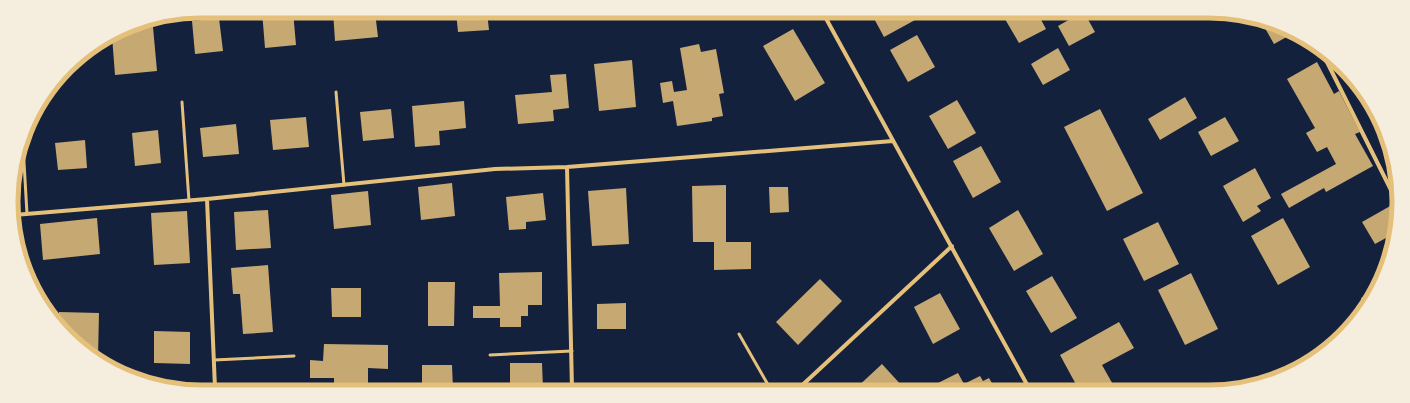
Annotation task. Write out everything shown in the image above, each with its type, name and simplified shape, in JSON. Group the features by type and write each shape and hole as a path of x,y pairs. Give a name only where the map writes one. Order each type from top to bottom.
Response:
{"street":[{"path":"826,18 1027,385"},
{"path":"1327,62 1392,192"},
{"path":"18,215 207,200 495,169 567,167 893,141"},
{"path":"567,167 572,385"},
{"path":"207,200 215,385"},
{"path":"802,385 952,246"}],"lane":[{"path":"336,92 344,185"},
{"path":"182,102 189,201"},
{"path":"24,156 27,214"},
{"path":"739,334 768,385"},
{"path":"490,355 572,351"},
{"path":"214,360 294,356"}],"building":[{"path":"219,18 223,51 195,54 192,21"},
{"path":"263,18 294,18 296,45 265,48"},
{"path":"333,18 376,18 378,37 335,41"},
{"path":"457,18 488,18 489,30 458,32"},
{"path":"874,18 919,18 884,37"},
{"path":"1004,18 1040,18 1046,29 1019,43"},
{"path":"1072,18 1087,18 1095,32 1069,46 1058,26"},
{"path":"153,27 157,71 115,75 112,42 131,32 143,28"},
{"path":"1264,27 1288,36 1274,44"},
{"path":"793,29 825,83 795,101 763,46"},
{"path":"917,35 935,67 908,82 890,50"},
{"path":"699,44 701,52 716,49 724,93 719,94 723,116 712,118 712,121 677,126 673,101 663,103 660,83 672,81 674,92 687,90 680,48"},
{"path":"1058,48 1070,70 1043,85 1031,64"},
{"path":"632,60 636,107 599,111 594,64"},
{"path":"1317,62 1334,94 1339,91 1360,132 1355,134 1373,166 1326,192 1324,188 1289,208 1281,194 1336,164 1327,147 1317,152 1306,133 1315,128 1287,79"},
{"path":"566,74 569,108 553,110 554,121 518,124 515,95 552,92 550,75"},
{"path":"1185,97 1197,118 1160,140 1148,119"},
{"path":"957,100 976,133 948,149 929,116"},
{"path":"464,101 466,128 439,131 440,145 415,147 412,106"},
{"path":"391,109 394,138 363,141 360,112"},
{"path":"1100,109 1143,193 1107,211 1064,127"},
{"path":"306,117 309,147 273,150 270,120"},
{"path":"1225,117 1239,141 1211,156 1198,132"},
{"path":"236,124 239,154 203,157 200,128"},
{"path":"158,130 161,163 135,166 132,133"},
{"path":"85,140 87,168 58,170 55,143"},
{"path":"981,146 1001,182 973,198 953,161"},
{"path":"1255,168 1271,198 1257,206 1261,211 1243,222 1223,186"},
{"path":"452,183 455,216 421,220 418,187"},
{"path":"726,185 726,242 751,242 751,269 714,270 714,242 693,242 692,186"},
{"path":"769,187 788,187 789,212 770,213"},
{"path":"626,188 629,244 592,246 588,191"},
{"path":"368,191 371,225 334,229 331,195"},
{"path":"543,193 546,220 526,222 526,229 509,230 506,197"},
{"path":"1392,205 1388,237 1375,244 1362,222"},
{"path":"268,210 271,248 236,250 234,212"},
{"path":"1018,210 1043,254 1014,271 989,228"},
{"path":"187,211 190,263 154,265 151,213"},
{"path":"97,218 100,254 43,260 40,224"},
{"path":"1283,218 1310,267 1278,285 1251,236"},
{"path":"1158,222 1179,264 1144,281 1123,239"},
{"path":"268,265 273,332 243,334 240,294 233,294 231,268"},
{"path":"542,272 542,305 528,305 528,316 521,316 521,327 500,327 500,318 473,318 473,306 500,306 499,273"},
{"path":"1191,273 1218,329 1185,345 1158,290"},
{"path":"1052,276 1077,318 1051,333 1026,291"},
{"path":"820,279 842,301 798,345 776,322"},
{"path":"428,282 455,282 454,326 428,326"},
{"path":"331,288 361,288 361,317 332,317"},
{"path":"940,293 960,329 933,344 914,307"},
{"path":"626,303 626,329 597,329 597,304"},
{"path":"59,312 99,313 98,353 72,331 59,316"},
{"path":"1119,322 1134,348 1102,365 1113,385 1076,385 1060,355"},
{"path":"154,331 190,332 190,364 154,363"},
{"path":"324,344 388,345 388,369 368,368 368,385 334,385 334,378 310,378 310,360 323,361"},
{"path":"510,363 542,363 543,385 510,385"},
{"path":"882,364 901,385 859,385"},
{"path":"422,365 452,365 453,385 422,385"},
{"path":"958,373 964,384 980,376 983,381 989,378 993,385 934,385"}]}
